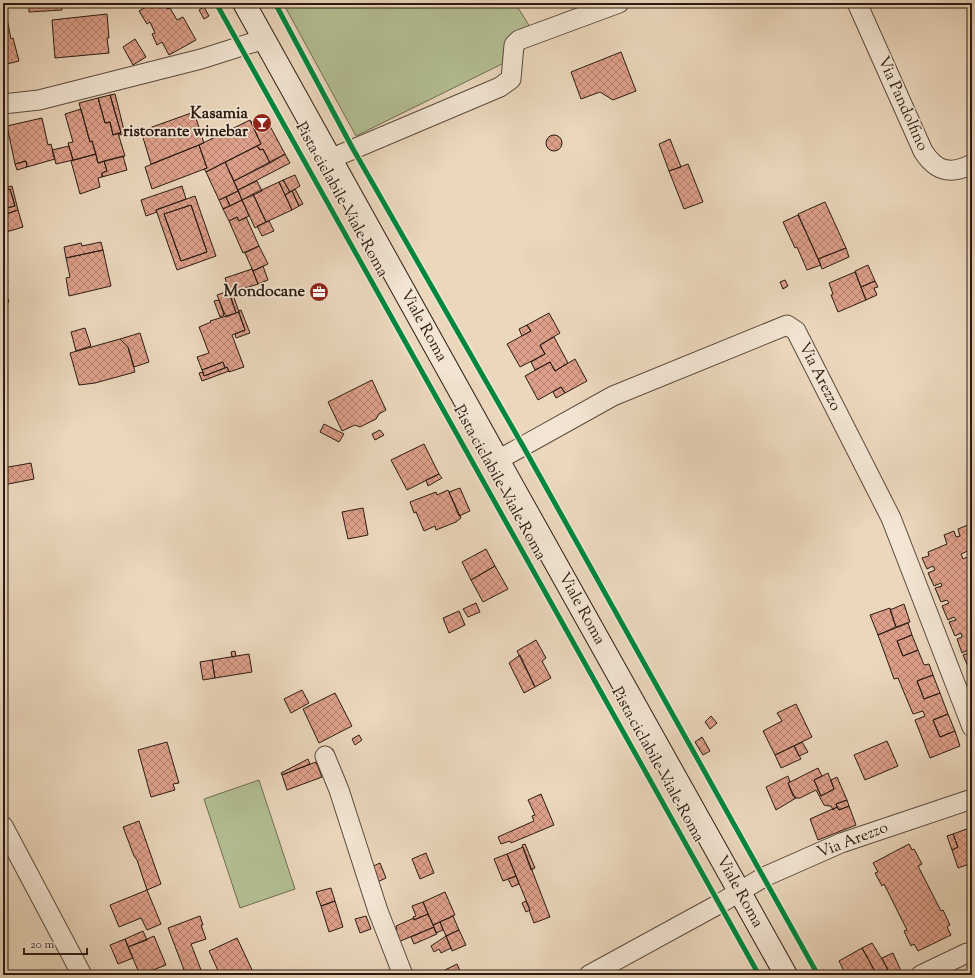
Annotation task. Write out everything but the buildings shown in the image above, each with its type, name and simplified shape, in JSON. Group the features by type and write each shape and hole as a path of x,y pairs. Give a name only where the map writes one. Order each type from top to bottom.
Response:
{"main road":[{"name":"Viale Roma","path":"244,3 786,975"}],"street":[{"path":"330,159 500,87 511,80 514,46 518,40 619,3"},
{"name":"Via Pandolfino","path":"857,3 928,160 937,167 947,170 958,170 972,164"},
{"path":"3,104 39,100 201,59 264,39"},
{"name":"Via Arezzo","path":"498,460 613,396 787,325 796,331 891,518 972,727"},
{"path":"325,756 339,790 378,912 403,975"},
{"name":"Via Arezzo","path":"589,975 764,877 841,843 972,799"},
{"path":"3,826 82,975"},
{"path":"921,975 966,953"}],"green space":[{"path":"283,3 515,3 532,30 508,61 356,136"},
{"path":"259,780 295,889 240,908 204,799"}],"cycle path":[{"name":"Pista ciclabile Viale Roma","path":"216,3 759,975"},
{"path":"275,3 353,149 523,446 818,975"}],"place":[{"name":"Kasamia ristorante winebar","path":"262,123"},
{"name":"Mondocane","path":"319,292"}]}
